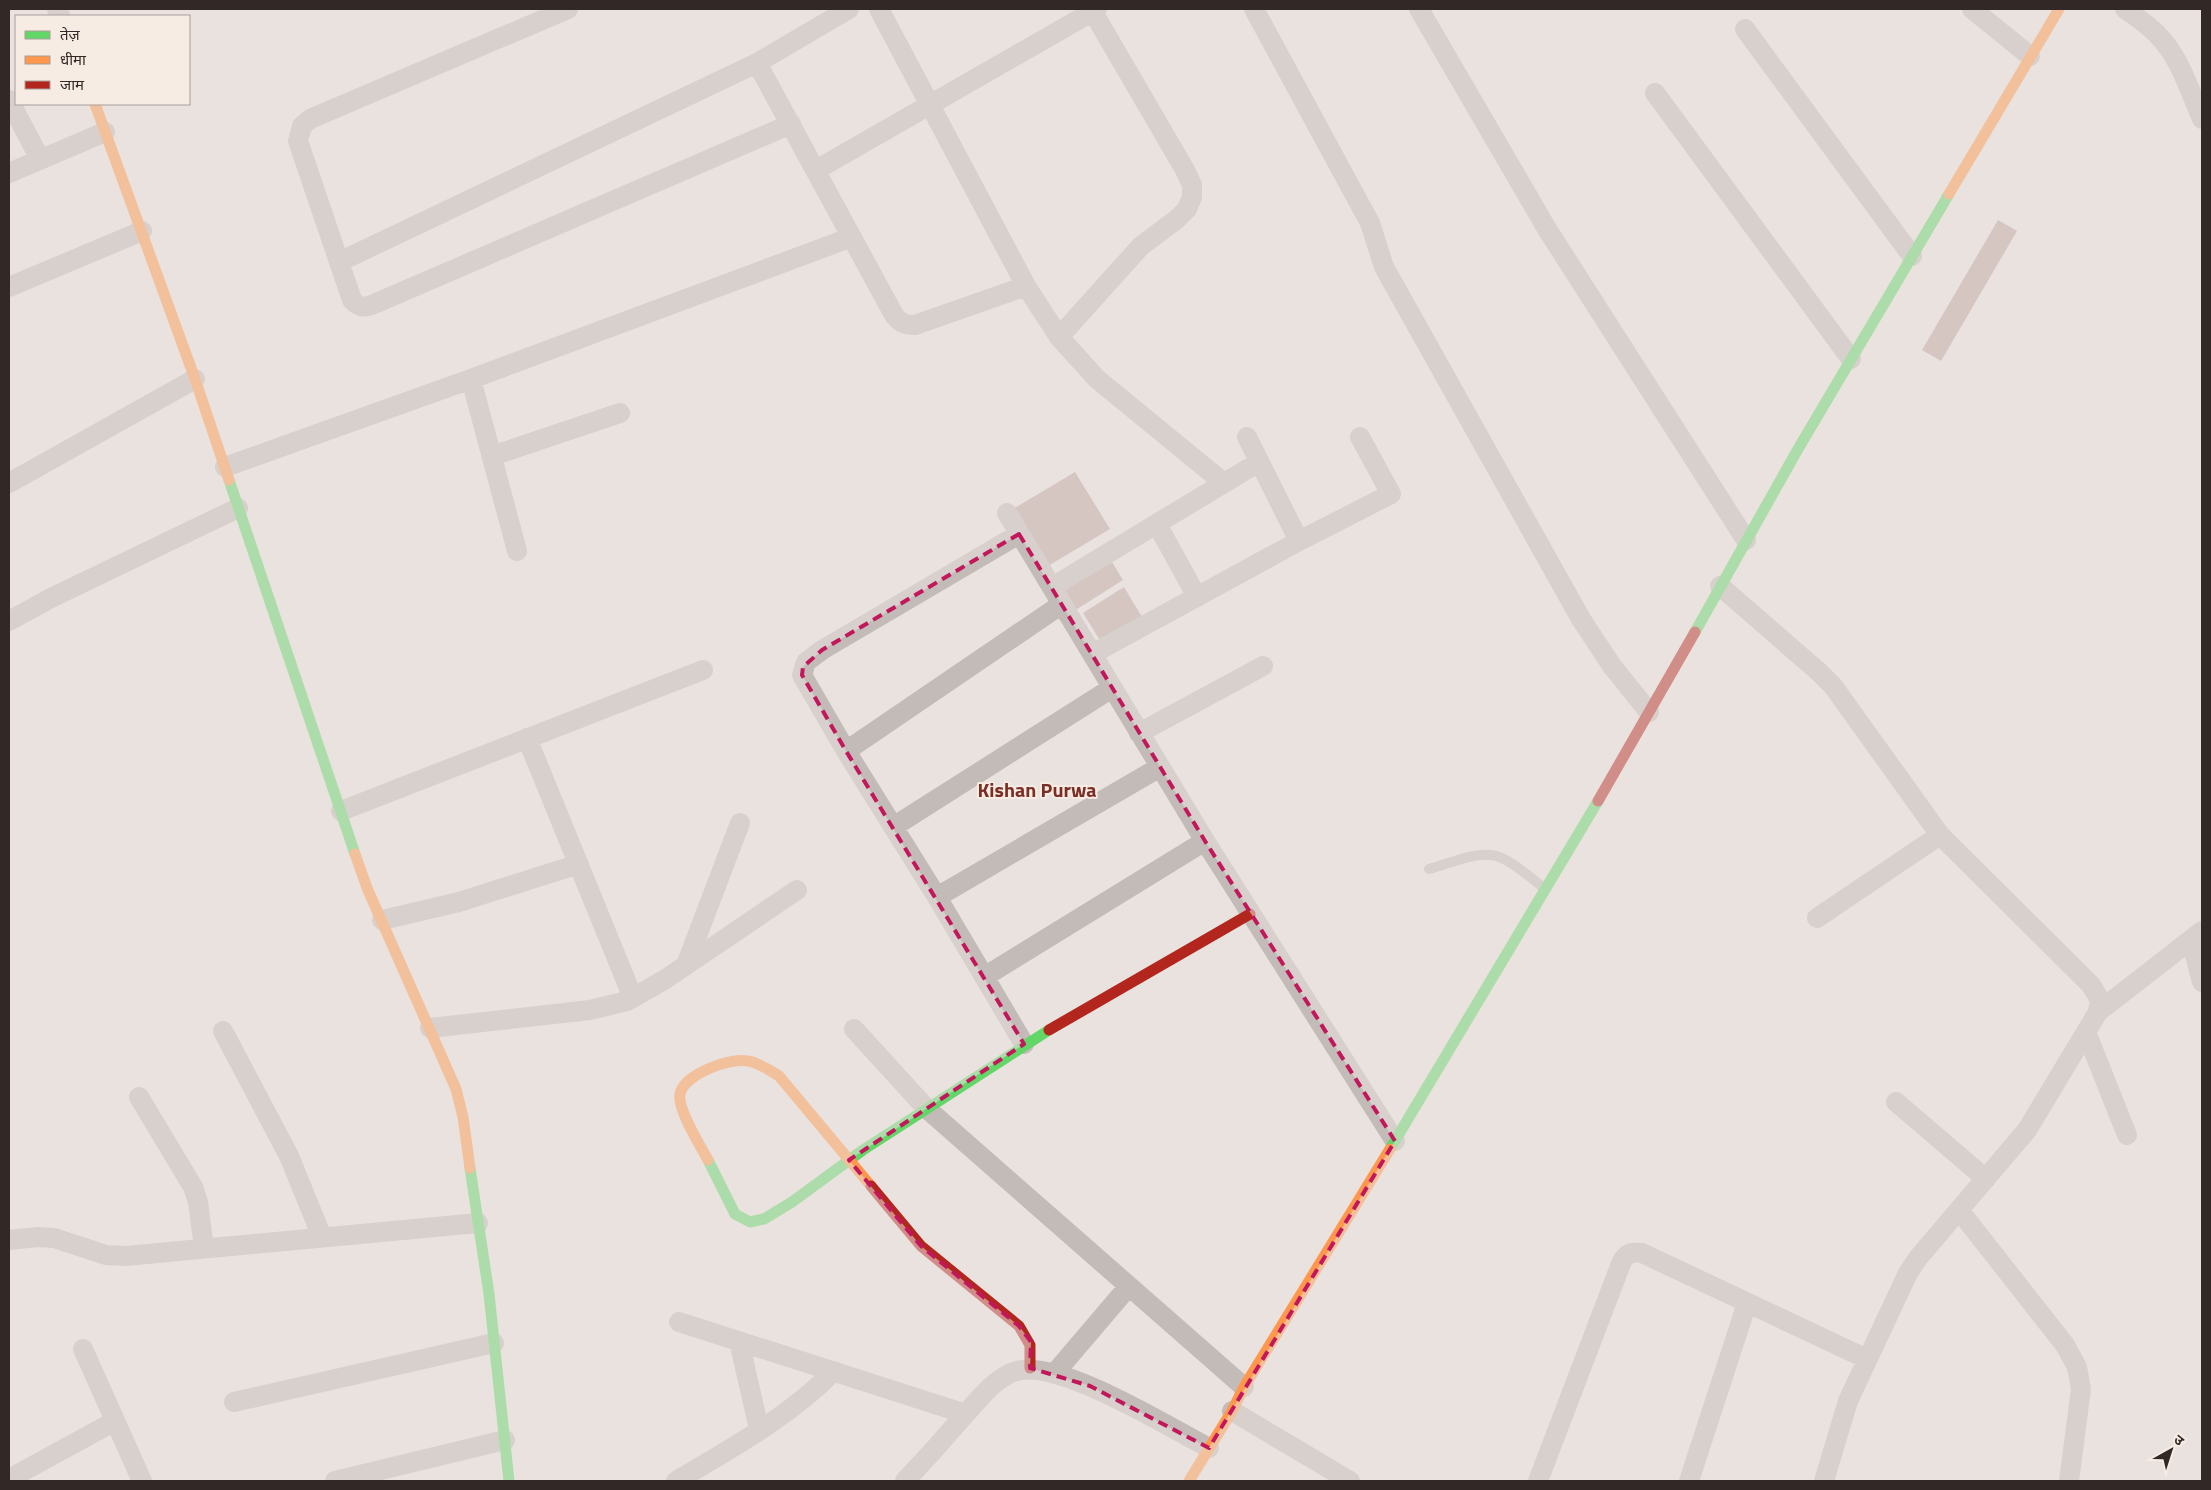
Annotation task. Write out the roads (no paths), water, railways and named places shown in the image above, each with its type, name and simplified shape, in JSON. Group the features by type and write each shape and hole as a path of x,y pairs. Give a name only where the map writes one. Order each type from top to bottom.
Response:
{"street":[{"path":"568,9 310,118 302,126 298,141 352,300 359,307 365,308 791,124"},
{"path":"339,262 758,63 849,9"},
{"path":"879,9 1026,286 1059,337 1097,379 1224,483"},
{"path":"1254,9 1370,223 1384,267 1581,619 1612,666 1649,712"},
{"path":"1419,9 1547,229 1746,540"},
{"path":"1972,9 2030,56"},
{"path":"1190,1481 1232,1411 1244,1387 1395,1142 1545,889 1851,360 2059,9"},
{"path":"2125,9 2148,26 2164,42 2176,59 2202,119"},
{"path":"816,170 1095,10 1185,170 1192,185 1192,197 1182,214 1135,253 1059,337"},
{"path":"1745,29 1912,256"},
{"path":"758,63 894,315 900,322 906,325 914,325 1026,286"},
{"path":"1655,93 1851,360"},
{"path":"9,100 40,159"},
{"path":"95,105 225,467 367,888 456,1089 463,1117 478,1223 494,1343 509,1481"},
{"path":"9,172 105,132"},
{"path":"9,286 142,231"},
{"path":"225,467 471,379 852,237"},
{"path":"471,379 517,551"},
{"path":"9,483 194,380"},
{"path":"492,456 620,413"},
{"path":"1247,437 1299,541"},
{"path":"1092,654 1299,541 1390,494 1360,437"},
{"path":"846,751 1056,595 1156,524 1259,462"},
{"path":"9,621 51,598 238,508"},
{"path":"1007,513 1250,914 1395,1142"},
{"path":"1156,524 1197,597"},
{"path":"1020,534 822,650 806,662 802,675 1024,1044"},
{"path":"1720,586 1820,672 1833,686 1940,835 2091,985 2100,1000 2098,1012"},
{"path":"1139,733 1263,666"},
{"path":"340,811 703,670"},
{"path":"894,827 1112,688"},
{"path":"527,738 633,998"},
{"path":"937,897 1160,767"},
{"path":"686,965 740,823"},
{"path":"1817,918 1940,835"},
{"path":"984,977 1205,841"},
{"path":"382,920 467,900 579,864"},
{"path":"430,1028 590,1010 627,1001 686,965 796,890"},
{"path":"1030,1368 1033,1353 1031,1342 1018,1326 921,1246 849,1160 780,1076 759,1064 746,1060 709,1067 687,1082 680,1092 680,1104 735,1214 747,1222 758,1222 793,1201 849,1160 1024,1044 1250,914"},
{"path":"1824,1481 1841,1420 1908,1273 1918,1258 2026,1130 2098,1012 2196,936"},
{"path":"2196,936 2202,982"},
{"path":"854,1029 926,1108 1244,1387"},
{"path":"224,1030 289,1156 322,1237"},
{"path":"2086,1032 2127,1135"},
{"path":"138,1097 193,1187 198,1202 204,1248"},
{"path":"1896,1102 1986,1179"},
{"path":"1959,1210 2065,1345 2077,1367 2081,1389 2070,1481"},
{"path":"9,1240 38,1236 54,1238 88,1250 126,1256 478,1223"},
{"path":"1538,1481 1626,1254 1633,1252 1642,1253 1867,1360"},
{"path":"1054,1374 1129,1286"},
{"path":"1689,1481 1747,1303"},
{"path":"679,1322 966,1414"},
{"path":"738,1341 759,1429"},
{"path":"234,1402 494,1343"},
{"path":"83,1349 142,1481"},
{"path":"905,1481 989,1388 1012,1372 1030,1368 1090,1386 1209,1448"},
{"path":"676,1481 812,1394 834,1371"},
{"path":"1232,1411 1350,1481"},
{"path":"9,1479 115,1421"},
{"path":"335,1481 505,1440"}],"lane":[{"path":"1429,869 1475,856 1491,855 1505,860 1545,889"}],"district":[{"name":"Kishan Purwa","path":"1037,790"}]}
